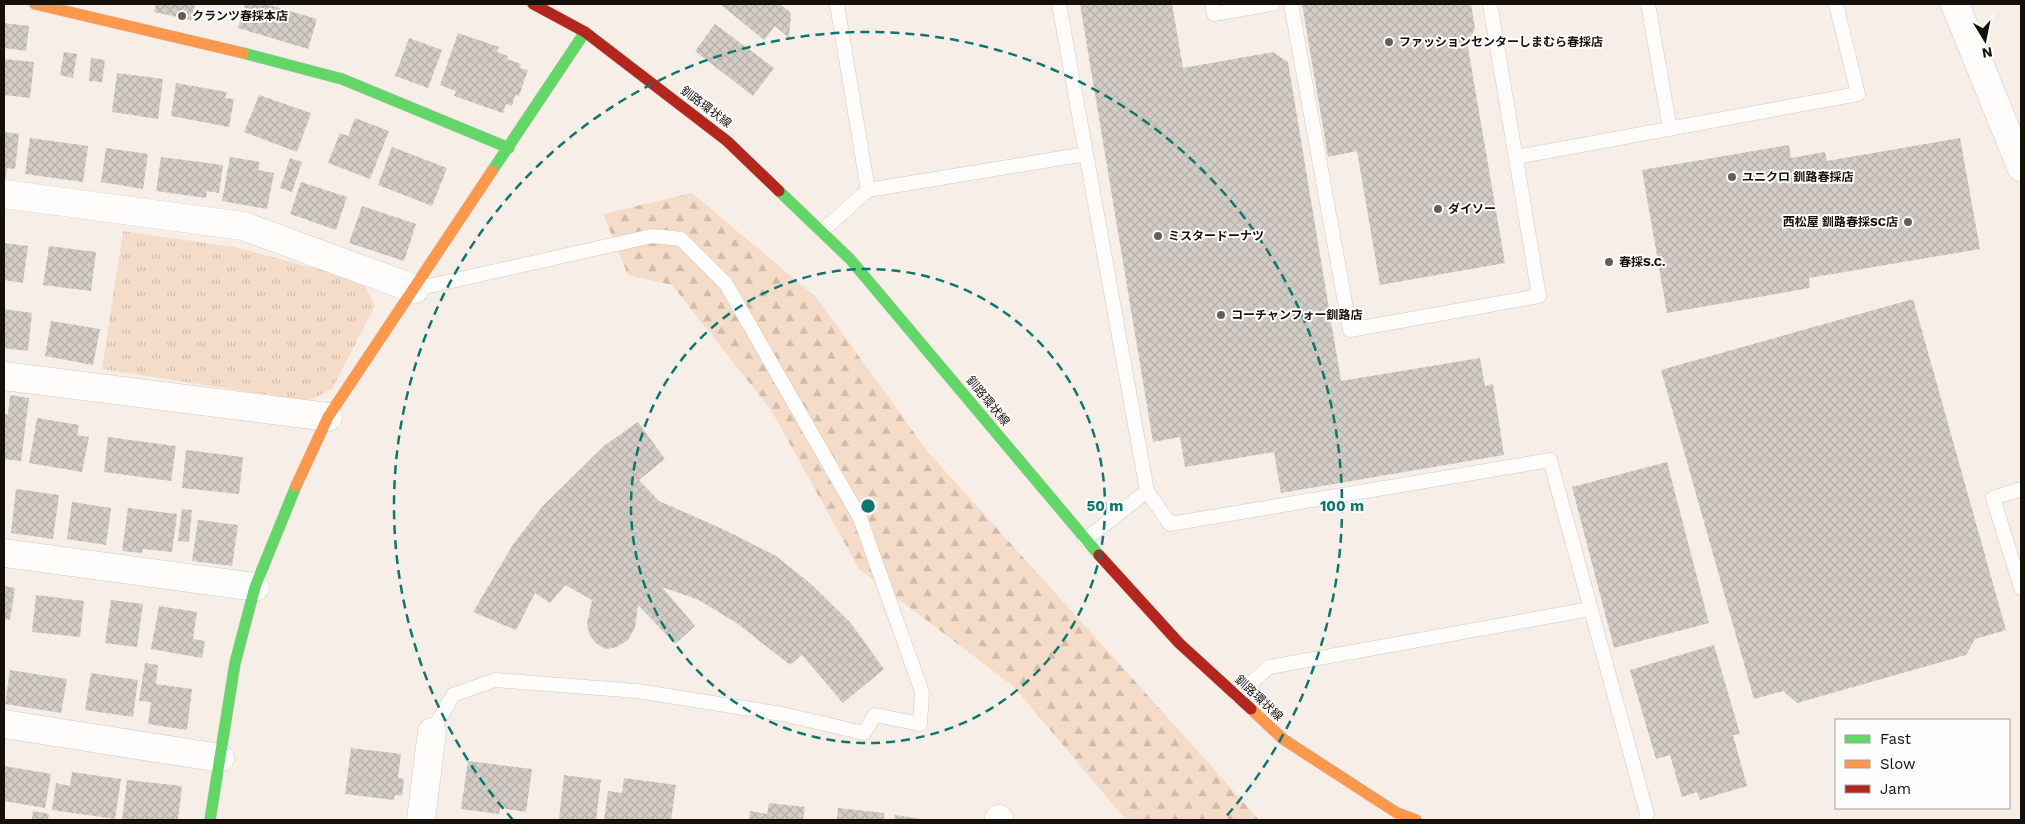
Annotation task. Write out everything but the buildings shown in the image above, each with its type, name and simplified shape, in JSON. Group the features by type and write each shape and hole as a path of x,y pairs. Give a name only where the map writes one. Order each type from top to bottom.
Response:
{"street":[{"path":"35,4 184,38 342,79 508,148"},
{"name":"釧路環状線","path":"533,4 585,32 727,141 850,259 1085,540 1179,643 1283,739 1397,813 1416,820"},
{"path":"1955,4 2021,167"},
{"path":"210,820 235,663 255,587 303,470 328,417 585,32"},
{"path":"4,194 243,226 415,289"},
{"path":"4,376 328,417"},
{"path":"4,553 255,587"},
{"path":"4,724 220,758"},
{"path":"424,820 432,732"}],"lane":[{"path":"836,4 868,190"},
{"path":"1059,4 1147,491 1170,524 1550,460 1647,814 1645,820"},
{"path":"1212,4 1214,14 1272,4"},
{"path":"1291,4 1350,330 1539,296 1490,4"},
{"path":"1648,4 1670,129"},
{"path":"1516,157 1858,94 1836,4"},
{"path":"822,231 868,190 1086,154"},
{"path":"415,289 652,236 680,238 726,284 860,518 922,692 920,724 875,716 864,733 782,714 637,691 495,680 453,695 432,732"},
{"path":"2021,489 1993,498 2021,588"},
{"path":"1085,540 1147,491"},
{"path":"1237,696 1269,667 1590,608"}],"green space":[{"path":"692,193 816,297 928,452 1259,820 1126,820 1013,686 859,569 771,410 672,285 628,275 603,214"},
{"path":"123,231 234,247 363,281 375,306 332,389 308,401 102,369"}],"traffic: fast":[{"path":"492,171 585,32"},
{"path":"243,53 342,79 509,148"},
{"path":"779,191 850,259 1099,555"},
{"path":"210,820 235,663 255,587 296,486"}],"traffic: slow":[{"path":"35,4 243,53"},
{"path":"296,486 328,417 492,171"},
{"path":"1251,709 1283,739 1397,813 1416,820"}],"traffic: jam":[{"path":"533,4 585,32 727,141 779,191"},
{"path":"1099,555 1179,643 1251,709"}],"place":[{"name":"クランツ春採本店","path":"182,16"},
{"name":"ファッションセンターしまむら春採店","path":"1389,42"},
{"name":"ユニクロ 釧路春採店","path":"1732,177"},
{"name":"ダイソー","path":"1438,209"},
{"name":"西松屋 釧路春採SC店","path":"1908,222"},
{"name":"ミスタードーナツ","path":"1158,236"},
{"name":"春採S.C.","path":"1609,262"},
{"name":"コーチャンフォー釧路店","path":"1221,315"}]}
